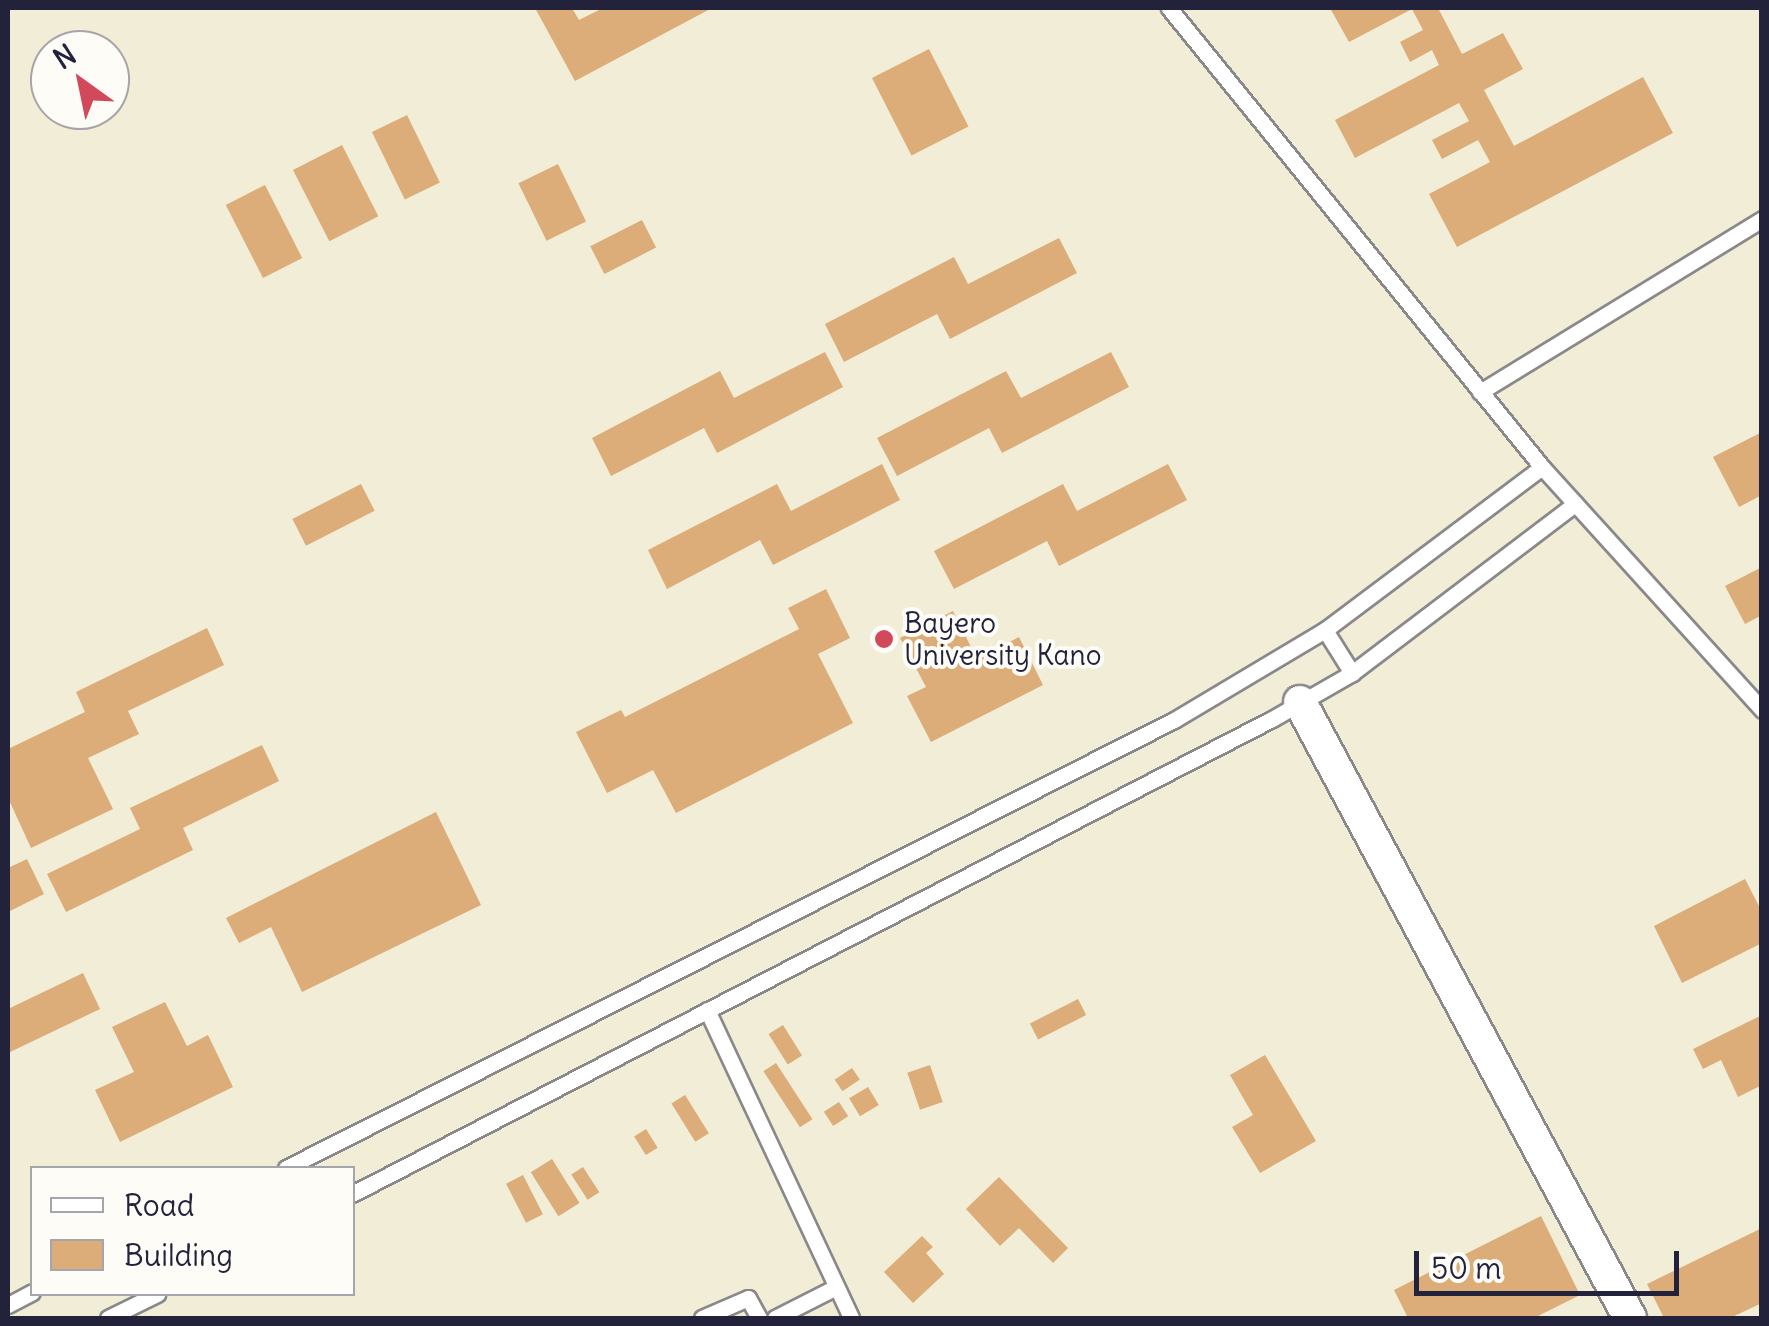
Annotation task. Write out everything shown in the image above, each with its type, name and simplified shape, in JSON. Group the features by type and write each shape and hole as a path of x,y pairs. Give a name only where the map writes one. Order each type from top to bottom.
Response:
{"street":[{"path":"1300,702 1630,1318"}],"lane":[{"path":"1169,8 1542,467 1762,710"},
{"path":"1480,392 1762,218"},
{"path":"294,1166 1174,720 1325,630 1542,467"},
{"path":"355,1192 1352,673 1575,504"},
{"path":"1325,630 1352,673"},
{"path":"707,1010 851,1318"},
{"path":"774,1318 836,1287"},
{"path":"8,1305 30,1293"},
{"path":"108,1318 152,1296"},
{"path":"702,1318 748,1298 759,1318"}],"building":[{"path":"535,8 572,8 579,20 603,8 712,8 575,81"},
{"path":"1330,8 1438,8 1462,54 1503,33 1523,69 1484,90 1514,146 1643,77 1673,133 1457,247 1429,194 1490,162 1478,140 1442,159 1432,140 1469,121 1459,103 1355,158 1335,120 1439,65 1432,50 1410,62 1400,42 1423,30 1412,9 1349,42"},
{"path":"929,49 968,127 911,156 872,78"},
{"path":"407,115 440,182 405,200 372,132"},
{"path":"342,145 378,216 329,241 293,170"},
{"path":"558,164 586,222 547,241 518,183"},
{"path":"265,185 302,258 263,278 226,205"},
{"path":"642,220 656,248 604,274 590,246"},
{"path":"1059,238 1077,273 950,339 937,314 844,362 825,324 954,257 968,284"},
{"path":"825,352 843,387 717,453 704,428 611,476 592,438 720,371 734,398"},
{"path":"1111,352 1129,387 1002,453 989,428 897,476 877,438 1006,371 1021,398"},
{"path":"1762,432 1762,495 1739,507 1713,457"},
{"path":"882,464 900,500 773,565 760,540 667,589 648,550 777,484 791,511"},
{"path":"1168,464 1187,500 1059,566 1047,541 954,589 934,551 1063,484 1077,511"},
{"path":"361,484 375,511 306,546 292,519"},
{"path":"1762,567 1762,615 1745,624 1725,586"},
{"path":"826,589 850,638 818,654 853,723 676,813 653,770 607,793 576,732 621,710 625,717 799,629 788,608"},
{"path":"953,611 977,659 1019,637 1043,685 931,742 907,696 926,687 900,638"},
{"path":"207,628 224,665 128,711 139,734 88,758 113,809 31,848 9,800 8,749 85,712 76,692"},
{"path":"262,745 279,781 183,828 193,850 66,912 47,874 140,829 130,808"},
{"path":"436,812 481,905 302,992 271,927 239,943 226,918"},
{"path":"27,859 44,894 8,912 8,868"},
{"path":"1745,879 1762,912 1762,943 1682,983 1654,926"},
{"path":"83,973 100,1009 8,1053 8,1009"},
{"path":"1078,999 1086,1015 1038,1040 1030,1024"},
{"path":"165,1002 187,1046 208,1035 233,1087 120,1142 95,1090 134,1072 112,1027"},
{"path":"1762,1015 1762,1085 1738,1097 1721,1060 1703,1069 1693,1049"},
{"path":"783,1025 802,1056 788,1065 769,1034"},
{"path":"1265,1055 1316,1141 1260,1173 1232,1127 1253,1115 1230,1075"},
{"path":"776,1063 812,1119 800,1127 763,1071"},
{"path":"930,1065 943,1102 920,1110 907,1073"},
{"path":"852,1068 860,1080 842,1091 835,1080"},
{"path":"868,1087 879,1105 860,1116 849,1098"},
{"path":"685,1095 709,1133 695,1142 671,1103"},
{"path":"839,1102 848,1116 833,1126 824,1112"},
{"path":"646,1129 658,1148 646,1155 634,1136"},
{"path":"552,1159 580,1203 558,1216 531,1172"},
{"path":"583,1167 599,1192 588,1200 571,1175"},
{"path":"523,1175 543,1214 526,1223 506,1184"},
{"path":"999,1177 1068,1248 1053,1263 1019,1228 1000,1246 966,1209"},
{"path":"1541,1216 1580,1295 1534,1318 1408,1318 1394,1290"},
{"path":"1762,1228 1762,1303 1730,1318 1664,1318 1647,1284"},
{"path":"922,1236 933,1247 926,1253 944,1274 913,1303 884,1272"}],"place":[{"name":"Bayero University Kano","path":"884,639"}]}
